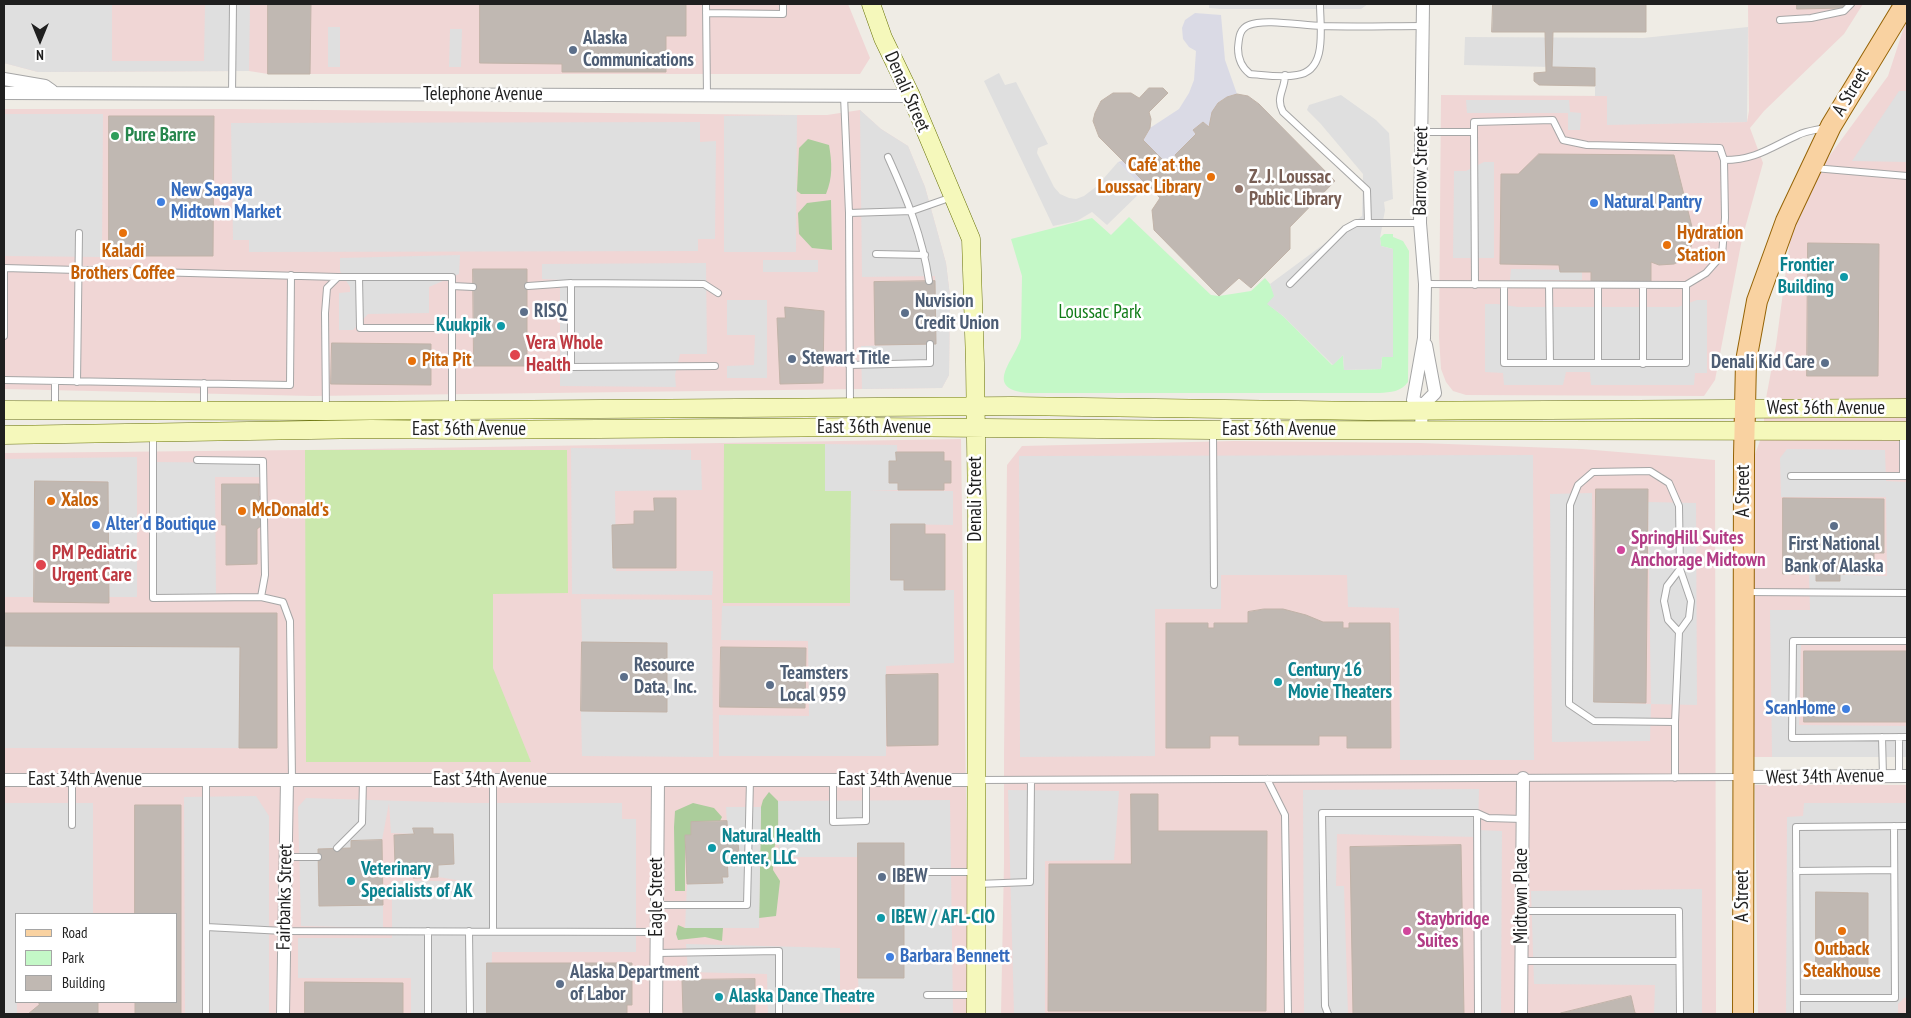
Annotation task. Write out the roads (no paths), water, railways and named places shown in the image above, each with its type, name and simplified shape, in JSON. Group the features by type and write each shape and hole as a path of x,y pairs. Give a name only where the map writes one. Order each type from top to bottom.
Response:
{"main road":[{"name":"Denali Street","path":"871,4 883,38 911,96 972,239 976,406 976,1014"},
{"name":"A Street","path":"1743,1014 1744,410 1746,362 1757,301 1786,221 1831,126 1905,4"},
{"name":"East 36th Avenue","path":"4,410 326,411 976,406 1744,410"},
{"name":"West 36th Avenue","path":"1744,410 1907,408"},
{"path":"321,430 338,420 444,417 452,409"},
{"name":"East 36th Avenue","path":"4,436 321,430 872,427 1213,430 1745,430"},
{"name":"West 36th Avenue","path":"1745,430 1905,431"}],"street":[{"name":"Barrow Street","path":"1422,408 1414,400 1424,338 1424,284 1420,223 1423,4"},
{"name":"Telephone Avenue","path":"4,79 45,86 56,93"},
{"name":"Telephone Avenue","path":"4,93 911,96"},
{"name":"Barrow Street","path":"1421,430 1422,408 1436,393 1424,338"},
{"name":"West 34th Avenue","path":"1744,777 1903,776"},
{"name":"Midtown Place","path":"1521,1014 1523,778"},
{"name":"East 34th Avenue","path":"4,780 976,780"},
{"name":"Fairbanks Street","path":"283,1014 285,857 290,780"},
{"name":"Eagle Street","path":"656,1014 658,780"}],"lane":[{"path":"232,94 233,4"},
{"path":"706,4 707,96"},
{"path":"706,13 783,14 783,4"},
{"path":"1320,4 1320,26 1320,47 1315,66 1306,73 1296,76 1250,74 1246,71 1238,57 1239,35 1246,26 1255,23 1320,26 1423,26"},
{"path":"1780,20 1811,18 1844,11 1851,4"},
{"path":"1286,75 1279,97 1279,105 1282,112 1367,190 1368,224"},
{"path":"844,96 849,213 850,406"},
{"path":"1424,284 1686,285 1706,273 1722,255 1725,218 1724,160 1720,148 1587,145 1562,140 1553,120 1474,122 1475,284"},
{"path":"1724,160 1738,160 1762,153 1799,134 1831,126"},
{"path":"1421,132 1474,132"},
{"path":"888,157 912,211 925,255 928,281"},
{"path":"1811,168 1907,176"},
{"path":"849,213 912,211 953,196"},
{"path":"1290,284 1345,230 1356,224 1420,223"},
{"path":"77,382 79,233"},
{"path":"876,254 925,255"},
{"path":"4,336 4,268 338,276 452,276 452,409"},
{"path":"4,380 290,385 291,275"},
{"path":"326,411 325,313 327,288 338,276"},
{"path":"359,276 360,328 452,328"},
{"path":"571,282 571,367 715,366"},
{"path":"528,286 571,282 704,284 718,293"},
{"path":"1504,284 1504,363 1598,364 1686,364 1686,285"},
{"path":"1549,285 1550,363"},
{"path":"1598,285 1598,364"},
{"path":"1643,285 1643,364"},
{"path":"452,286 473,286"},
{"path":"849,365 930,364 930,344"},
{"path":"55,382 55,411"},
{"path":"204,383 204,411"},
{"path":"1213,430 1214,585"},
{"path":"1791,476 1905,476 1905,431"},
{"path":"152,432 153,598 261,597 282,602 290,621 290,780"},
{"path":"197,460 263,461 265,575 261,597"},
{"path":"1675,722 1594,721 1569,704 1570,505 1578,485 1593,472 1650,471 1669,483 1679,506 1680,569 1691,600 1689,618 1679,632 1675,722 1675,778"},
{"path":"1679,632 1668,620 1664,601 1667,586 1680,569"},
{"path":"1744,592 1907,593"},
{"path":"1907,641 1792,641 1792,738 1907,737"},
{"path":"1882,737 1883,776"},
{"path":"1899,737 1903,776"},
{"path":"976,780 1744,777"},
{"path":"1267,779 1285,816 1288,1014"},
{"path":"72,780 72,825"},
{"path":"206,780 206,1014"},
{"path":"337,848 362,823 363,780"},
{"path":"492,931 493,780"},
{"path":"657,905 747,905 750,780"},
{"path":"833,780 833,822 866,821 866,780"},
{"path":"928,872 1030,882 1031,780"},
{"path":"1328,1014 1325,1006 1322,813 1477,813 1488,818 1523,820"},
{"path":"1477,813 1478,1014"},
{"path":"1797,998 1895,998 1894,826"},
{"path":"1797,1014 1796,827 1907,826"},
{"path":"285,857 318,857"},
{"path":"1796,871 1894,870"},
{"path":"1522,911 1679,911 1680,1014"},
{"path":"206,927 284,931 657,932"},
{"path":"428,931 428,1014"},
{"path":"469,931 470,1014"},
{"path":"657,953 779,951 779,1014"},
{"path":"1522,961 1679,961"},
{"path":"928,995 976,994"}],"place":[{"name":"Alaska Communications","path":"573,50"},
{"name":"Pure Barre","path":"115,136"},
{"name":"Café at the Loussac Library","path":"1211,177"},
{"name":"Z. J. Loussac Public Library","path":"1239,189"},
{"name":"New Sagaya Midtown Market","path":"161,202"},
{"name":"Natural Pantry","path":"1594,203"},
{"name":"Kaladi Brothers Coffee","path":"123,233"},
{"name":"Hydration Station","path":"1667,245"},
{"name":"Frontier Building","path":"1844,277"},
{"name":"RISQ","path":"524,312"},
{"name":"Nuvision Credit Union","path":"905,313"},
{"name":"Kuukpik","path":"501,326"},
{"name":"Vera Whole Health","path":"515,355"},
{"name":"Stewart Title","path":"792,359"},
{"name":"Pita Pit","path":"412,361"},
{"name":"Denali Kid Care","path":"1825,363"},
{"name":"Xalos","path":"51,501"},
{"name":"McDonald's","path":"242,511"},
{"name":"Alter’d Boutique","path":"96,525"},
{"name":"First National Bank of Alaska","path":"1834,526"},
{"name":"SpringHill Suites Anchorage Midtown","path":"1621,550"},
{"name":"PM Pediatric Urgent Care","path":"41,565"},
{"name":"Resource Data, Inc.","path":"624,677"},
{"name":"Century 16 Movie Theaters","path":"1278,682"},
{"name":"Teamsters Local 959","path":"770,685"},
{"name":"ScanHome","path":"1846,709"},
{"name":"Natural Health Center, LLC","path":"712,848"},
{"name":"IBEW","path":"882,877"},
{"name":"Veterinary Specialists of AK","path":"351,881"},
{"name":"IBEW / AFL-CIO","path":"881,918"},
{"name":"Staybridge Suites","path":"1407,931"},
{"name":"Outback Steakhouse","path":"1842,931"},
{"name":"Barbara Bennett","path":"890,957"},
{"name":"Alaska Department of Labor","path":"560,984"},
{"name":"Alaska Dance Theatre","path":"719,997"}],"park label":[{"name":"Loussac Park","path":"1100,313"}]}
